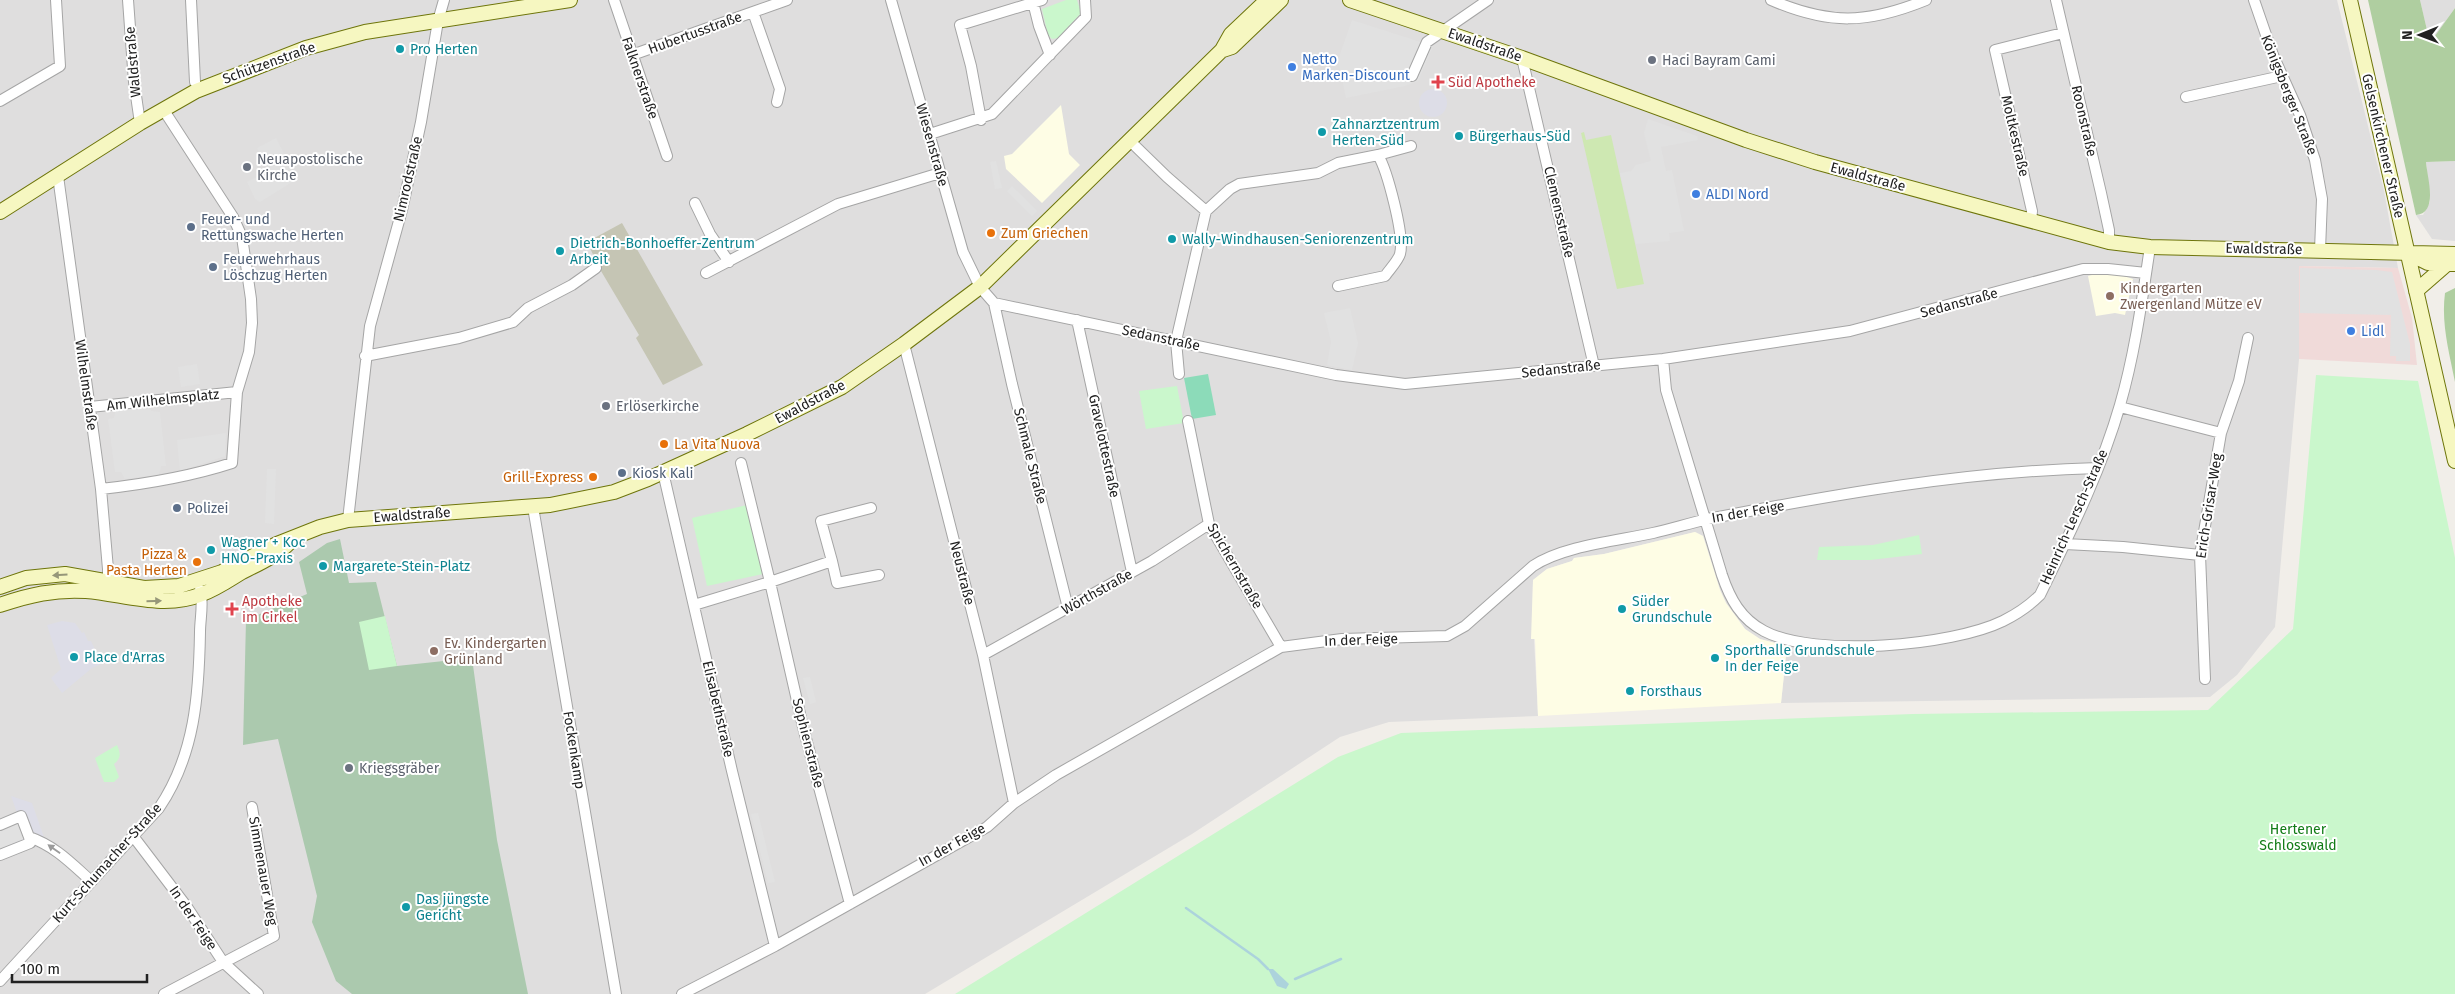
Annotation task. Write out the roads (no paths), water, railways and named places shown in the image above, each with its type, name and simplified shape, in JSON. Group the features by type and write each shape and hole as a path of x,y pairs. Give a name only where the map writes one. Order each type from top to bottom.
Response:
{"main road":[{"name":"Schützenstraße","path":"0,212 163,109 196,91 244,71 338,38 570,0"},
{"name":"Ewaldstraße","path":"108,588 179,586 200,588 222,572 258,552 292,540 320,527 348,520 533,507 582,500 614,492 663,472 808,406 842,387 904,344 980,287 1222,50 1232,34 1267,0"},
{"name":"Ewaldstraße","path":"1222,50 1232,47 1281,0"},
{"name":"Ewaldstraße","path":"1350,0 1522,58 1746,140 1815,162 2108,242 2150,247 2407,253 2428,263 2452,261"},
{"name":"Gelsenkirchener Straße","path":"2350,0 2455,461"},
{"path":"2416,291 2452,261"},
{"path":"0,586 26,578 65,574 108,588"},
{"path":"0,605 47,592 87,592 108,588"}],"street":[{"path":"0,102 60,66 56,0"},
{"name":"Waldstraße","path":"128,0 134,82 140,123"},
{"path":"191,0 195,82"},
{"name":"Nimrodstraße","path":"348,520 365,356 376,300 408,182 438,21 444,0"},
{"name":"Falknerstraße","path":"614,0 667,156"},
{"path":"753,12 787,0"},
{"name":"Wiesenstraße","path":"891,0 963,252 980,287"},
{"path":"930,134 981,120 992,114 1086,17 1085,0"},
{"path":"1412,76 1426,42 1488,0"},
{"path":"1771,0 1798,12 1824,18 1854,19 1905,8 1926,0"},
{"name":"Roonstraße","path":"2056,0 2109,230 2108,242"},
{"name":"Königsberger Straße","path":"2254,0 2282,76 2300,115 2318,175 2322,211 2320,250"},
{"path":"981,120 971,66 960,25 1034,1 1039,26 1050,55"},
{"name":"Hubertusstraße","path":"632,55 753,12 780,89 777,102"},
{"name":"Moltkestraße","path":"2031,221 2032,211 1995,50 2063,33"},
{"name":"Clemensstraße","path":"1522,58 1536,111 1594,366"},
{"path":"2186,97 2282,76"},
{"path":"101,489 175,478 232,463 237,392 249,352 252,324 251,299 242,237 233,217 163,109"},
{"path":"1130,140 1167,178 1206,211"},
{"path":"1179,374 1176,341 1206,211 1230,189 1239,184 1318,173 1338,164 1411,146"},
{"path":"1338,286 1385,276 1400,253 1399,225 1384,164 1378,155"},
{"path":"706,273 838,204 874,191 940,173"},
{"name":"Wilhelmstraße","path":"58,176 101,489 108,588"},
{"path":"695,203 710,234 729,262"},
{"name":"Heinrich-Lersch-Straße","path":"1663,359 1666,390 1726,589 1744,617 1763,631 1791,642 1838,648 1919,642 1984,628 2002,622 2027,608 2040,595 2065,544 2098,468 2120,407 2137,331 2150,247"},
{"path":"365,356 459,338 514,322 528,308 572,285 596,268"},
{"name":"Sedanstraße","path":"994,303 1350,378 1405,384 1663,359 1850,331 2083,269 2108,269 2146,273"},
{"path":"980,287 994,303"},
{"name":"Schmale Straße","path":"994,303 1012,384 1068,608"},
{"name":"Gravelottestraße","path":"1077,320 1132,572"},
{"name":"Erich-Grisar-Weg","path":"2205,679 2200,556 2221,433 2239,381 2248,338"},
{"name":"Neustraße","path":"904,344 983,655 1014,803"},
{"name":"Am Wilhelmsplatz","path":"90,407 237,392"},
{"path":"2120,407 2221,433"},
{"name":"Spichernstraße","path":"1188,421 1209,524 1281,647"},
{"name":"Sophienstraße","path":"741,463 801,718 850,904"},
{"name":"In der Feige","path":"682,994 775,946 987,827 1014,803 1089,756 1281,647 1342,639 1447,636 1465,626 1533,566 1552,555 1705,520 1969,475 2098,468"},
{"name":"Elisabethstraße","path":"663,472 732,771 775,946"},
{"name":"Fockenkamp","path":"533,507 616,994"},
{"path":"871,508 821,521 837,583 879,575"},
{"name":"Wörthstraße","path":"983,655 1132,572 1209,524"},
{"path":"2065,544 2123,547 2200,556"},
{"path":"694,605 832,561"},
{"name":"Kurt-Schumacher-Straße","path":"0,981 134,836 168,794 191,738 198,696 200,588"},
{"name":"Simmenauer Weg","path":"223,962 274,936 252,807"},
{"path":"0,825 21,816 30,843 0,855"},
{"name":"In der Feige","path":"134,836 187,907 223,962 258,994"},
{"path":"29,838 46,843 59,851 91,881"},
{"path":"164,994 223,962"}],"water":[{"path":"1268,969 1273,969 1289,984 1286,989 1277,986"}],"waterway":[{"path":"1186,908 1258,959 1268,969"},
{"path":"1295,979 1341,959"}],"place":[{"name":"Pro Herten","path":"400,49"},
{"name":"Haci Bayram Cami","path":"1652,60"},
{"name":"Netto Marken-Discount","path":"1292,67"},
{"name":"Süd Apotheke","path":"1438,82"},
{"name":"Zahnarztzentrum Herten-Süd","path":"1322,132"},
{"name":"Bürgerhaus-Süd","path":"1459,136"},
{"name":"Neuapostolische Kirche","path":"247,167"},
{"name":"ALDI Nord","path":"1696,194"},
{"name":"Feuer- und Rettungswache Herten","path":"191,227"},
{"name":"Zum Griechen","path":"991,233"},
{"name":"Wally-Windhausen-Seniorenzentrum","path":"1172,239"},
{"name":"Dietrich-Bonhoeffer-Zentrum Arbeit","path":"560,251"},
{"name":"Feuerwehrhaus Löschzug Herten","path":"213,267"},
{"name":"Kindergarten Zwergenland Mütze eV","path":"2110,296"},
{"name":"Lidl","path":"2351,331"},
{"name":"Erlöserkirche","path":"606,406"},
{"name":"La Vita Nuova","path":"664,444"},
{"name":"Kiosk Kali","path":"622,473"},
{"name":"Grill-Express","path":"593,477"},
{"name":"Polizei","path":"177,508"},
{"name":"Wagner + Koc HNO-Praxis","path":"211,550"},
{"name":"Pizza & Pasta Herten","path":"197,562"},
{"name":"Margarete-Stein-Platz","path":"323,566"},
{"name":"Apotheke im Cirkel","path":"232,609"},
{"name":"Süder Grundschule","path":"1622,609"},
{"name":"Ev. Kindergarten Grünland","path":"434,651"},
{"name":"Place d'Arras","path":"74,657"},
{"name":"Sporthalle Grundschule In der Feige","path":"1715,658"},
{"name":"Forsthaus","path":"1630,691"},
{"name":"Kriegsgräber","path":"349,768"},
{"name":"Das jüngste Gericht","path":"406,907"}],"park label":[{"name":"Hertener Schlosswald","path":"2298,838"}]}
